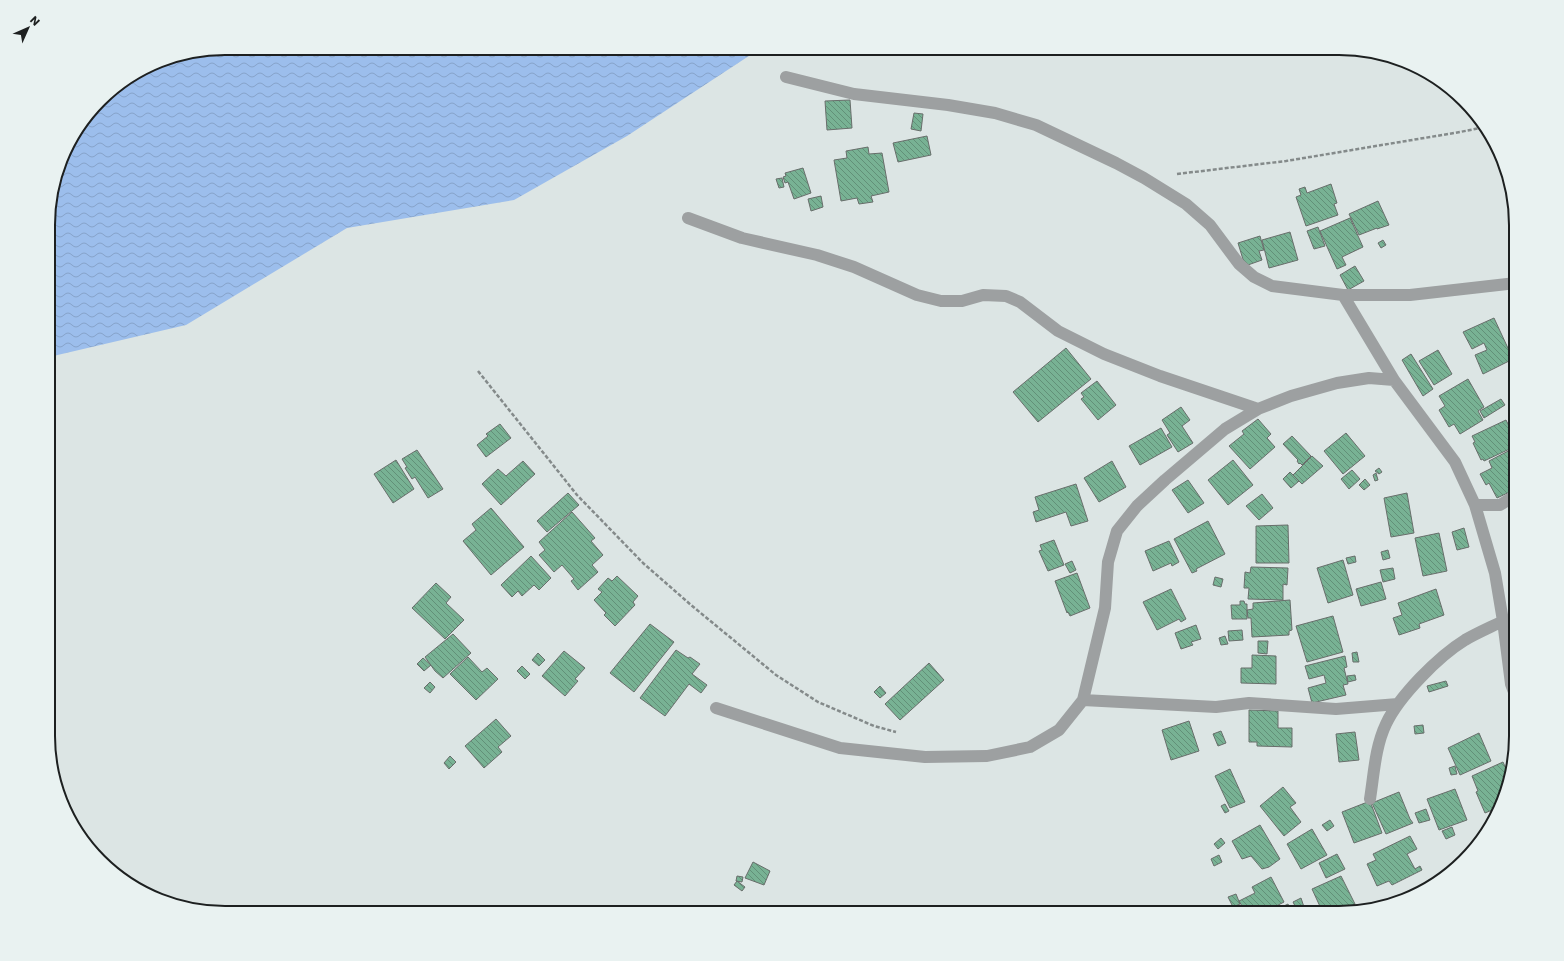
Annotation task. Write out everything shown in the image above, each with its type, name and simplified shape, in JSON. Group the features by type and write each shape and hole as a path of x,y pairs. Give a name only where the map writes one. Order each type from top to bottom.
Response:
{"street":[{"path":"786,77 854,94 948,105 995,113 1036,125 1116,163 1144,178 1186,204 1210,225 1239,264 1254,277 1272,286 1343,295 1410,295 1509,284"},
{"path":"688,218 742,238 818,255 854,267 917,295 941,301 962,301 984,295 1006,296 1020,302 1058,331 1104,354 1167,378 1258,409"},
{"path":"1343,295 1394,380 1455,462 1475,505 1495,573 1504,620 1509,666"},
{"path":"716,708 840,748 925,757 987,756 1030,747 1059,730 1083,700 1106,608 1108,562 1118,531 1137,506 1225,429 1258,409 1291,396 1337,382 1369,378 1394,380"},
{"path":"1475,505 1500,505 1509,499"},
{"path":"1370,799 1378,751 1386,724 1398,704 1414,685 1445,654 1465,640 1504,620"},
{"path":"1083,700 1216,707 1249,702 1336,709 1398,704"}],"path":[{"path":"1144,178 1286,161 1478,128"},
{"path":"478,371 578,495 643,563 691,605 776,675 818,702 874,726 896,732"}],"water":[{"path":"214,55 750,55 627,136 514,200 347,228 186,325 55,356 55,214 58,192 64,170 78,140 97,113 122,90 140,78 160,68 192,58"}],"building":[{"path":"850,100 852,128 827,130 825,101"},
{"path":"914,113 923,114 921,131 911,129"},
{"path":"927,136 931,155 898,162 893,143"},
{"path":"868,147 869,154 882,153 889,192 871,196 873,202 859,204 857,198 841,201 834,160 847,158 846,151"},
{"path":"803,168 811,193 794,199 788,182 785,183 783,177 786,176 785,173"},
{"path":"782,178 784,187 779,188 776,179"},
{"path":"1331,184 1337,203 1334,204 1338,215 1306,226 1296,197 1301,195 1299,189 1305,187 1307,193"},
{"path":"821,196 823,207 811,211 808,199"},
{"path":"1378,201 1389,225 1359,235 1349,214"},
{"path":"1350,218 1363,247 1342,257 1346,265 1337,269 1320,231"},
{"path":"1318,227 1325,246 1314,249 1307,231"},
{"path":"1290,232 1298,260 1269,268 1262,240"},
{"path":"1260,236 1264,250 1259,251 1262,260 1245,266 1238,243"},
{"path":"1383,240 1386,245 1381,248 1378,243"},
{"path":"1355,266 1364,281 1348,290 1340,275"},
{"path":"1494,318 1509,350 1509,361 1483,374 1475,355 1487,350 1484,343 1472,349 1463,332"},
{"path":"1066,348 1091,379 1038,422 1013,392"},
{"path":"1438,350 1452,374 1434,385 1419,361"},
{"path":"1411,354 1433,389 1423,396 1402,360"},
{"path":"1468,379 1484,407 1478,411 1483,420 1460,434 1454,424 1449,427 1439,410 1445,406 1439,396"},
{"path":"1097,381 1116,405 1098,420 1081,399 1084,397 1081,393"},
{"path":"1501,399 1505,405 1484,418 1480,411"},
{"path":"1181,407 1190,420 1182,426 1193,443 1178,452 1167,435 1170,433 1162,420"},
{"path":"1258,419 1271,434 1267,438 1275,447 1250,469 1229,446 1244,434 1242,431"},
{"path":"1506,420 1509,426 1509,449 1484,461 1483,459 1481,460 1473,443 1475,442 1472,436"},
{"path":"500,424 511,438 486,457 477,445 488,436 486,434"},
{"path":"1161,428 1172,447 1140,465 1129,446"},
{"path":"1346,433 1365,456 1343,474 1324,451"},
{"path":"1292,436 1311,456 1302,465 1300,463 1299,464 1297,461 1298,460 1283,444"},
{"path":"417,450 443,489 428,498 415,477 412,479 405,468 407,467 402,459"},
{"path":"1509,451 1509,492 1497,498 1489,483 1486,485 1480,474 1492,468 1489,461"},
{"path":"1312,456 1323,466 1302,484 1293,475"},
{"path":"396,460 414,489 393,503 374,474"},
{"path":"1233,460 1253,485 1228,505 1208,480"},
{"path":"523,461 535,474 501,505 482,484 498,469 506,476"},
{"path":"1112,461 1126,487 1099,502 1084,478"},
{"path":"1379,468 1382,472 1379,474 1375,471"},
{"path":"1352,470 1360,479 1349,489 1341,479"},
{"path":"1290,472 1299,481 1291,488 1283,479"},
{"path":"1376,473 1378,480 1375,481 1373,475"},
{"path":"1365,479 1370,485 1364,490 1359,485"},
{"path":"1188,480 1204,503 1188,513 1172,490"},
{"path":"1076,484 1088,521 1071,526 1066,512 1036,522 1033,512 1039,510 1035,497"},
{"path":"568,493 579,505 547,532 537,521"},
{"path":"1407,493 1414,533 1391,537 1384,498"},
{"path":"1262,494 1273,508 1259,520 1246,506"},
{"path":"491,508 524,547 491,575 463,541 476,530 472,524"},
{"path":"572,512 595,538 591,541 603,555 592,565 598,572 578,590 571,581 574,579 562,565 554,572 539,555 545,550 539,542"},
{"path":"1208,521 1225,554 1196,569 1197,571 1192,573 1174,539"},
{"path":"1288,525 1289,563 1256,563 1256,526"},
{"path":"1464,528 1469,547 1457,550 1452,532"},
{"path":"1439,533 1447,571 1423,576 1415,538"},
{"path":"1054,540 1064,565 1048,571 1039,551 1042,550 1040,545"},
{"path":"1169,541 1179,562 1172,566 1171,563 1153,571 1145,551"},
{"path":"1388,550 1390,558 1383,560 1381,552"},
{"path":"531,556 551,578 539,590 534,585 522,596 518,591 512,597 501,585"},
{"path":"1355,556 1356,562 1348,564 1346,558"},
{"path":"1343,560 1353,595 1328,603 1317,568"},
{"path":"1072,561 1076,570 1070,573 1065,564"},
{"path":"1251,567 1288,568 1287,585 1283,584 1283,600 1248,599 1249,588 1244,588 1245,572 1250,573"},
{"path":"1393,568 1395,579 1383,582 1380,570"},
{"path":"1077,573 1090,608 1070,616 1068,612 1067,613 1055,581"},
{"path":"617,576 638,596 633,602 635,605 615,626 604,615 606,613 594,600 602,592 598,589 608,578 612,581"},
{"path":"1215,577 1223,579 1221,587 1213,585"},
{"path":"1381,582 1386,599 1361,606 1356,589"},
{"path":"436,583 451,597 446,603 464,620 445,639 412,608"},
{"path":"1171,589 1186,619 1181,622 1179,619 1157,630 1143,602"},
{"path":"1436,589 1444,615 1419,624 1420,628 1399,635 1393,618 1402,615 1398,603"},
{"path":"1290,600 1292,630 1289,631 1289,635 1252,637 1251,618 1248,618 1247,610 1253,609 1253,603"},
{"path":"1240,601 1244,601 1245,604 1247,604 1247,619 1232,619 1231,605 1240,605"},
{"path":"1333,616 1343,652 1307,662 1296,626"},
{"path":"650,624 674,642 634,692 610,673"},
{"path":"1196,625 1201,639 1191,642 1193,645 1181,649 1175,633"},
{"path":"1242,630 1243,640 1229,641 1228,631"},
{"path":"453,634 471,653 443,678 435,671 425,657"},
{"path":"1225,636 1228,644 1221,645 1219,638"},
{"path":"1258,641 1268,641 1267,654 1258,653"},
{"path":"676,650 700,664 692,674 707,685 701,693 689,684 665,716 640,698"},
{"path":"564,651 585,668 575,679 578,681 565,696 542,676"},
{"path":"1357,652 1359,662 1353,662 1352,653"},
{"path":"538,653 545,660 539,666 532,660"},
{"path":"1252,655 1276,656 1276,684 1241,683 1241,668 1252,668"},
{"path":"1345,656 1347,667 1344,668 1348,684 1343,685 1346,695 1312,703 1308,688 1326,683 1324,675 1309,679 1305,666"},
{"path":"468,657 482,672 487,668 498,679 476,700 450,674"},
{"path":"423,658 431,665 424,671 417,664"},
{"path":"929,663 944,680 900,720 885,704"},
{"path":"522,666 530,674 525,679 517,671"},
{"path":"1355,675 1356,680 1348,682 1347,676"},
{"path":"1446,681 1448,686 1429,692 1427,686"},
{"path":"430,682 435,687 430,693 424,688"},
{"path":"880,686 886,693 880,698 874,692"},
{"path":"1249,710 1278,711 1278,728 1292,728 1292,747 1257,746 1257,742 1249,742"},
{"path":"496,719 511,736 498,747 502,752 484,768 465,746"},
{"path":"1189,721 1199,751 1171,760 1162,730"},
{"path":"1423,725 1424,733 1415,734 1414,726"},
{"path":"1221,731 1226,743 1218,746 1213,734"},
{"path":"1355,732 1359,760 1339,762 1336,734"},
{"path":"1479,733 1491,761 1460,775 1448,748"},
{"path":"450,756 456,762 449,769 444,763"},
{"path":"1503,762 1506,769 1500,791 1491,810 1485,813 1476,792 1478,791 1472,776"},
{"path":"1455,766 1457,774 1451,775 1449,768"},
{"path":"1230,769 1245,802 1230,808 1215,776"},
{"path":"1283,787 1296,803 1290,807 1301,822 1284,836 1260,806"},
{"path":"1455,789 1467,820 1439,830 1427,799"},
{"path":"1399,792 1413,823 1386,834 1372,803"},
{"path":"1370,801 1382,833 1354,843 1342,812"},
{"path":"1225,804 1229,811 1225,813 1221,806"},
{"path":"1426,809 1430,820 1419,823 1415,813"},
{"path":"1330,820 1334,826 1327,831 1322,825"},
{"path":"1260,825 1280,859 1269,867 1262,869 1251,856 1242,859 1232,841"},
{"path":"1452,827 1455,835 1446,839 1442,831"},
{"path":"1312,829 1327,855 1301,869 1287,844"},
{"path":"1410,836 1417,849 1407,854 1415,869 1420,866 1422,870 1392,885 1389,881 1377,886 1367,864 1376,860 1373,854"},
{"path":"1221,838 1225,843 1218,849 1214,844"},
{"path":"1337,854 1345,869 1326,878 1319,863"},
{"path":"1219,855 1222,862 1214,866 1211,859"},
{"path":"753,862 770,871 764,885 745,878"},
{"path":"737,876 743,877 742,882 736,881"},
{"path":"1341,876 1355,904 1350,906 1320,906 1312,889"},
{"path":"1271,877 1284,902 1276,906 1242,906 1239,901 1255,893 1252,887"},
{"path":"737,881 745,887 742,891 734,885"},
{"path":"1236,894 1240,904 1232,906 1228,897"},
{"path":"1301,898 1304,906 1295,906 1293,902"}]}
